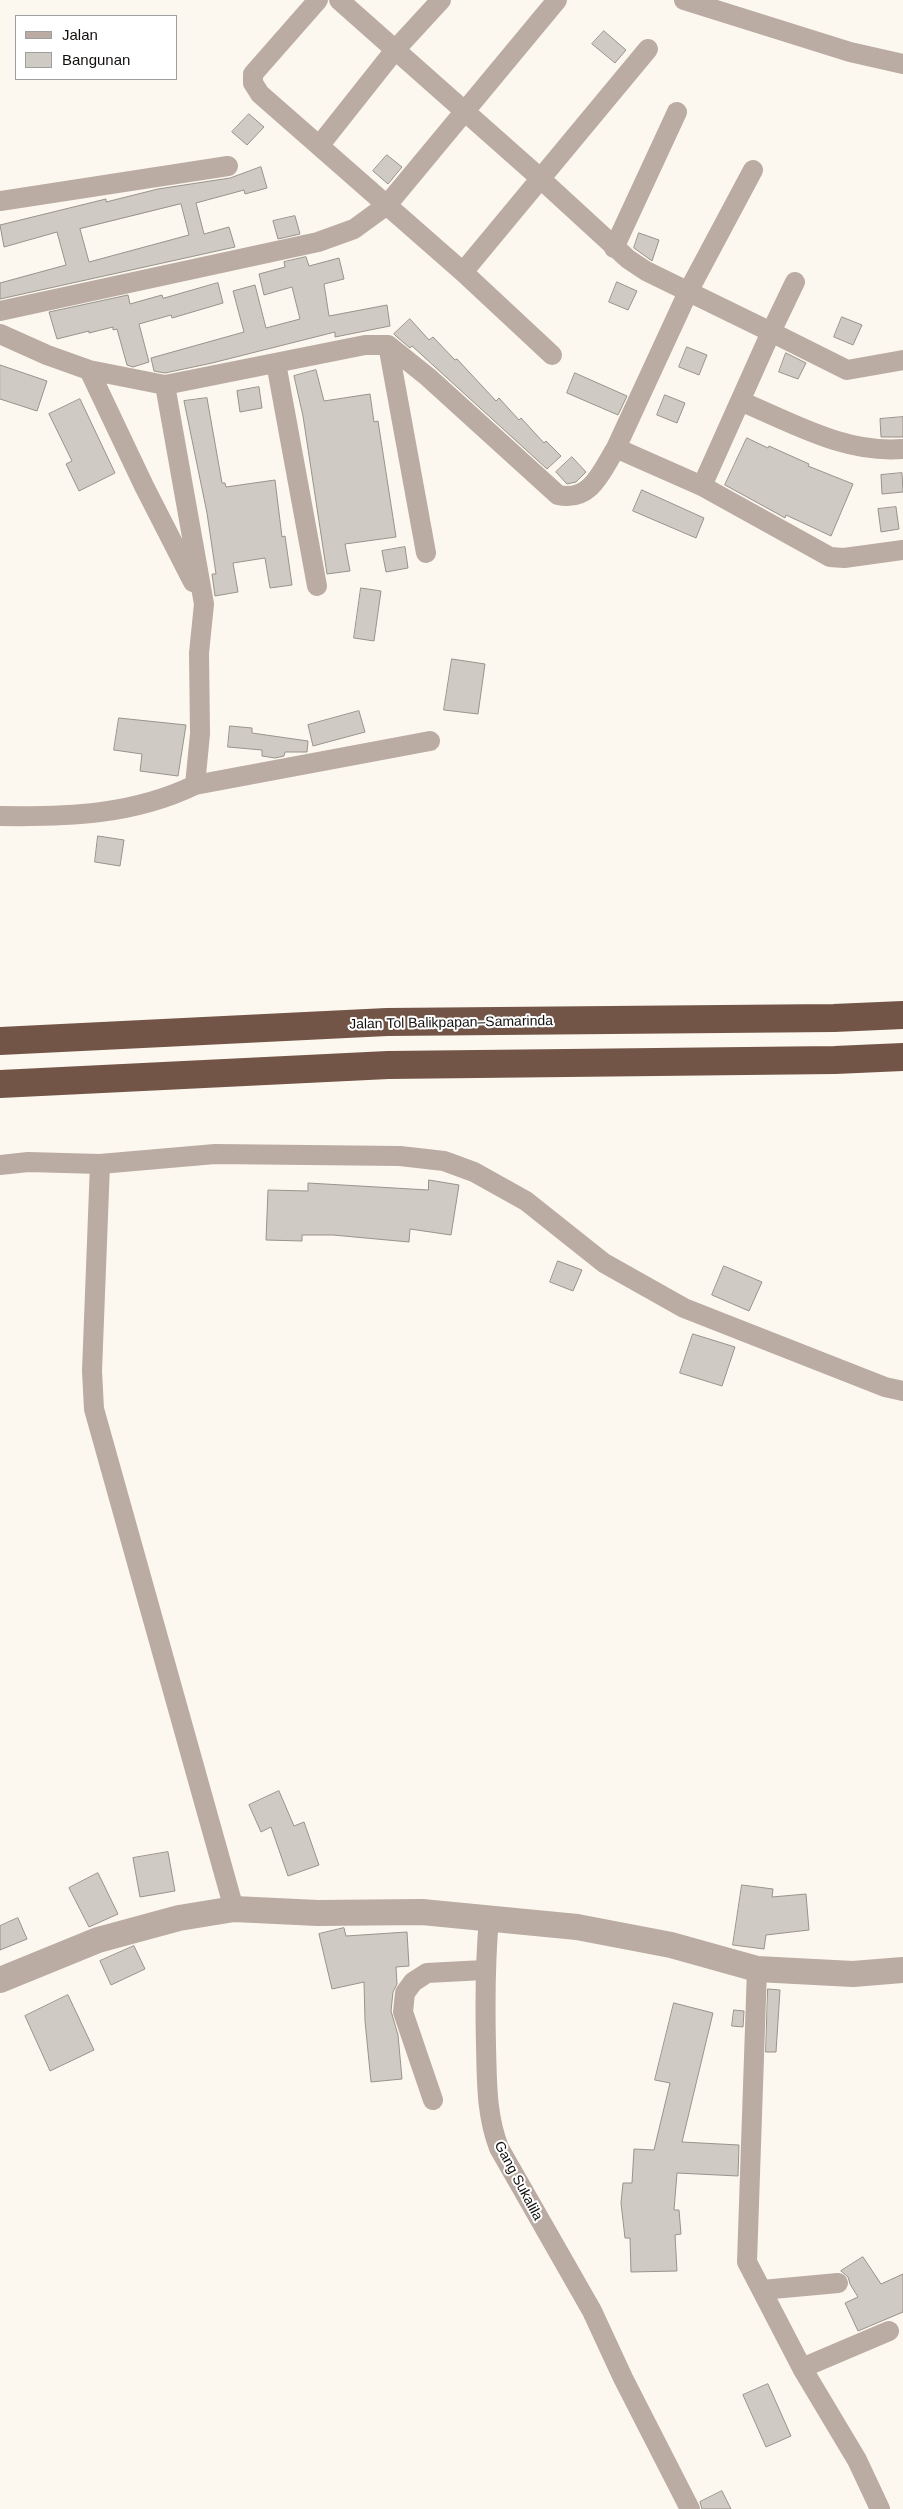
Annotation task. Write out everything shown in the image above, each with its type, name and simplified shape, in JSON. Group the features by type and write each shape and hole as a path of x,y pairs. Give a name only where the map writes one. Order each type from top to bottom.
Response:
{"highway":[{"name":"Jalan Tol Balikpapan–Samarinda","path":"0,1041 387,1022 834,1018 903,1015"},
{"path":"0,1084 388,1065 835,1060 903,1057"}],"street":[{"path":"318,0 253,74 253,82 260,94 463,272 552,355"},
{"path":"339,0 540,178 614,248 646,271 689,290 847,370 903,360"},
{"path":"319,146 395,50 441,0"},
{"path":"0,311 318,242 354,229 387,205 557,0"},
{"path":"684,0 850,52 903,64"},
{"path":"463,272 648,50"},
{"path":"614,248 678,112"},
{"path":"0,201 228,166"},
{"path":"0,334 47,355 90,370 165,385 365,345 388,345 428,377 558,495 571,498 583,494 594,483 616,448 689,290 752,170"},
{"path":"702,486 795,282"},
{"path":"388,345 426,553"},
{"path":"276,363 318,586"},
{"path":"90,370 144,486 204,604"},
{"path":"165,385 204,604 199,653 200,734 195,784"},
{"path":"740,401 839,443 881,451 903,449"},
{"path":"616,448 702,486 830,556 844,558 903,550"},
{"path":"0,816 61,817 121,809 170,797 195,784 430,741"},
{"path":"0,1165 28,1162 100,1164 215,1154 400,1156 444,1161 474,1172 526,1200 604,1263 684,1308 775,1346 885,1387 903,1391"},
{"path":"100,1164 92,1371 94,1409 234,1909"},
{"path":"0,1980 98,1940 179,1918 234,1909 318,1913 422,1912 577,1927 671,1945 757,1969 853,1974 903,1970"},
{"name":"Gang Sukalila","path":"489,1919 484,1970 487,2105 491,2128 503,2156 592,2311 623,2378 690,2509"},
{"path":"757,1969 746,2253 749,2268 802,2368 848,2443 880,2509"},
{"path":"433,2100 403,2012 405,1993 413,1982 427,1973 484,1970"},
{"path":"762,2290 838,2283"},
{"path":"802,2368 889,2331"}],"building":[{"path":"604,31 626,50 615,63 592,44"},
{"path":"249,114 264,127 247,145 232,132"},
{"path":"387,155 402,167 388,184 373,171"},
{"path":"261,167 267,188 245,194 244,190 196,203 204,234 229,227 235,247 0,299 0,283 66,265 57,232 4,247 0,225 106,199 106,202 158,189 230,178","holes":["181,204 189,235 89,262 80,229"]},
{"path":"295,216 300,234 278,239 273,221"},
{"path":"639,233 659,240 652,261 634,248"},
{"path":"306,257 309,266 339,258 344,279 324,284 329,316 387,305 390,326 335,337 335,332 212,363 165,373 154,371 151,358 244,332 233,291 255,285 266,328 300,319 292,287 264,295 259,274 285,267 284,262"},
{"path":"617,282 637,291 628,310 609,302"},
{"path":"218,283 223,303 172,318 171,315 139,324 149,362 133,367 127,365 117,329 113,330 113,327 89,333 89,331 57,339 49,312 128,295 130,304 162,295 163,298"},
{"path":"842,317 862,325 853,345 834,337"},
{"path":"410,319 429,340 433,337 455,360 457,359 496,401 499,398 519,420 521,418 544,443 546,441 561,456 547,469 412,346 410,348 397,337 394,334"},
{"path":"687,347 707,355 699,375 679,367"},
{"path":"786,353 806,363 798,379 779,372"},
{"path":"0,365 47,381 37,411 0,399"},
{"path":"316,370 324,401 370,394 374,422 378,421 396,537 345,544 350,571 327,574 303,416 294,376"},
{"path":"575,373 627,396 618,415 567,393"},
{"path":"259,387 262,408 240,412 237,391"},
{"path":"665,395 685,403 677,423 657,415"},
{"path":"207,398 222,483 225,483 226,487 275,480 282,537 285,536 292,585 270,588 265,558 233,563 238,592 215,596 212,574 216,574 207,513 184,401"},
{"path":"80,399 115,473 79,491 66,464 72,461 49,414"},
{"path":"903,417 903,437 881,437 880,419"},
{"path":"747,438 853,484 831,536 786,515 785,518 725,485"},
{"path":"572,457 586,472 576,482 567,484 556,472"},
{"path":"902,473 903,492 882,494 881,475"},
{"path":"642,490 704,518 696,538 633,511"},
{"path":"896,507 899,529 881,532 878,509"},
{"path":"405,547 408,568 386,572 382,551"},
{"path":"361,588 381,591 374,641 354,638"},
{"path":"452,659 485,664 478,714 444,710"},
{"path":"359,711 365,732 313,746 308,725"},
{"path":"119,718 186,725 178,776 140,771 142,754 114,750"},
{"path":"230,726 252,728 252,733 308,741 307,752 285,752 284,756 275,758 262,756 262,750 228,747"},
{"path":"98,836 124,840 120,866 95,862"},
{"path":"429,1180 459,1185 451,1235 410,1229 409,1242 333,1235 302,1235 302,1241 266,1240 268,1190 308,1191 308,1183 428,1190"},
{"path":"558,1261 582,1270 573,1291 550,1282"},
{"path":"724,1266 762,1282 749,1311 712,1295"},
{"path":"693,1334 735,1347 722,1386 680,1373"},
{"path":"279,1791 294,1826 304,1822 319,1865 288,1876 271,1827 261,1832 249,1805"},
{"path":"168,1852 175,1891 140,1897 133,1858"},
{"path":"98,1873 118,1914 89,1927 69,1888"},
{"path":"742,1885 773,1889 772,1897 806,1894 809,1930 766,1935 764,1949 733,1945"},
{"path":"18,1918 27,1939 0,1950 0,1926"},
{"path":"344,1928 346,1936 407,1932 409,1966 396,1967 397,1984 393,1992 391,2011 398,2035 402,2079 371,2082 365,2021 364,1982 332,1989 319,1934"},
{"path":"134,1946 145,1969 111,1985 100,1961"},
{"path":"768,1989 780,1990 776,2052 766,2052"},
{"path":"68,1995 94,2050 50,2071 25,2016"},
{"path":"674,2003 713,2013 682,2142 739,2145 738,2176 677,2173 674,2210 679,2210 681,2234 675,2235 677,2271 631,2272 630,2238 625,2238 621,2203 623,2183 632,2183 634,2149 654,2150 670,2083 655,2080"},
{"path":"734,2010 744,2011 743,2027 732,2026"},
{"path":"863,2257 881,2284 903,2274 903,2312 858,2331 845,2303 858,2297 848,2277 841,2271"},
{"path":"768,2384 791,2436 766,2447 743,2395"},
{"path":"722,2491 731,2509 702,2509 700,2502"}]}
